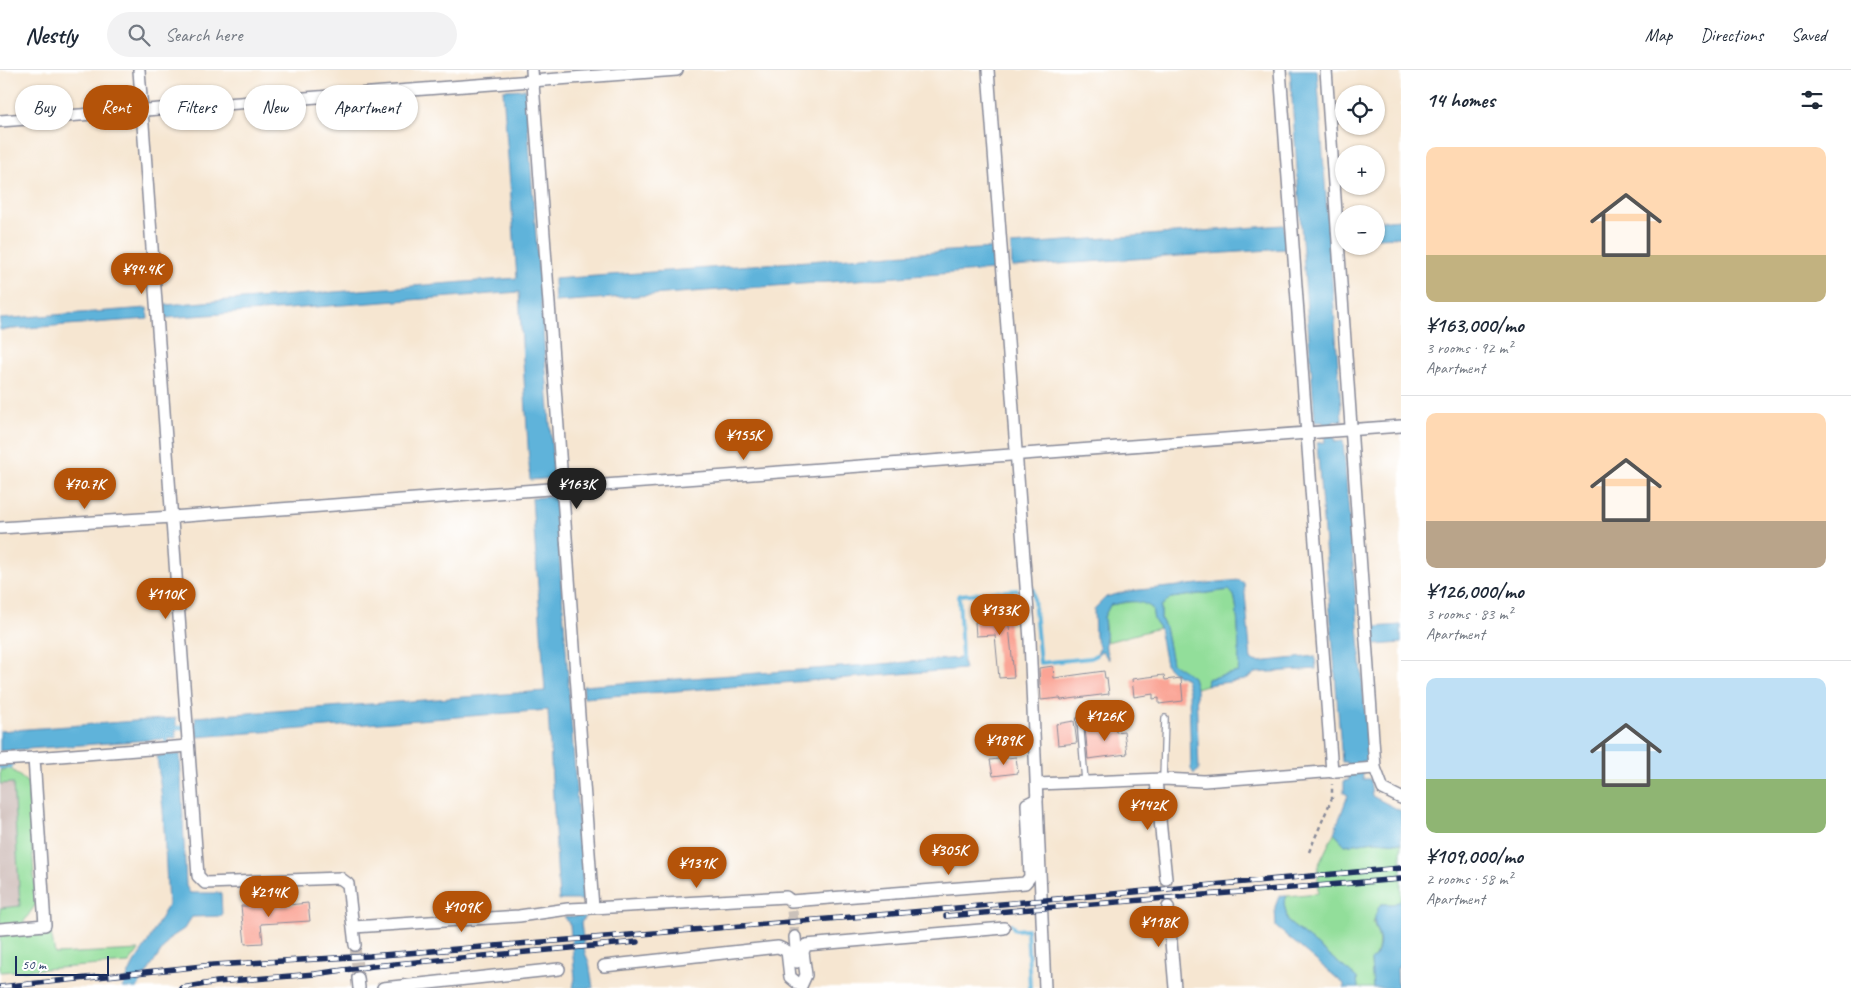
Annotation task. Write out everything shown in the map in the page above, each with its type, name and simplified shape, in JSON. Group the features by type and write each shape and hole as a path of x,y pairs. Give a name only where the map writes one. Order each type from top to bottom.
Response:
{"street":[{"path":"139,70 140,85"},
{"path":"149,110 519,81 532,75 677,70"},
{"path":"988,70 1030,640 1045,988"},
{"path":"1280,70 1313,432 1338,772"},
{"path":"1326,70 1352,429 1371,769 1383,789 1401,798"},
{"path":"532,75 593,908"},
{"path":"0,121 83,115"},
{"path":"143,130 198,876 205,883 340,878 348,884 355,945"},
{"path":"0,528 172,517 1401,426"},
{"path":"0,760 188,746"},
{"path":"0,929 45,926 34,758"},
{"path":"1037,784 1085,781 1204,781 1371,769"},
{"path":"1159,780 1166,880"},
{"path":"354,927 519,916 574,909 786,897 792,906 1026,883 1030,876 1027,804 1037,799"},
{"path":"1168,907 1175,988"},
{"path":"801,987 806,975 803,952 806,944 1004,928"},
{"path":"795,937 801,987"},
{"path":"604,966 778,947 787,951 790,976 801,987"},
{"path":"384,988 559,969"}],"lane":[{"path":"1085,781 1080,720 1091,717"},
{"path":"1159,780 1165,718"}],"path":[{"path":"1309,852 1332,798 1338,772"}],"shaded area":[{"path":"13,783 20,907 0,908 0,784"}],"green space":[{"path":"1229,590 1234,596 1237,610 1238,672 1207,679 1206,685 1196,688 1193,677 1172,664 1165,627 1161,619 1161,606 1171,598"},
{"path":"1142,601 1152,608 1154,620 1159,628 1107,642 1104,617 1110,605"},
{"path":"11,769 28,783 36,904 23,923 51,933 55,954 139,950 129,963 0,972 0,908 20,906 13,783 0,784 0,770"},
{"path":"1334,833 1345,845 1375,841 1401,843 1401,900 1394,904 1381,904 1373,922 1379,943 1377,952 1371,962 1373,988 1358,988 1357,978 1288,922 1284,903 1287,896 1318,893 1318,866"}],"water":[{"path":"1290,70 1317,70 1342,421 1333,421 1335,442 1343,441 1369,761 1362,761 1363,779 1370,779 1372,796 1401,811 1401,843 1375,841 1345,845 1334,833 1348,795 1344,793 1344,781 1349,780 1347,762 1342,762 1317,443 1325,442 1323,422 1315,422"},
{"path":"525,89 554,478 530,480 519,292 166,318 165,305 517,278 503,90"},
{"path":"1401,219 1401,237 1385,238 1385,220"},
{"path":"1284,225 1285,249 1012,267 1011,245"},
{"path":"992,248 993,270 555,302 554,279"},
{"path":"147,308 148,319 0,330 0,319"},
{"path":"555,496 584,900 559,900 548,710 197,737 195,717 545,691 532,498"},
{"path":"1239,580 1244,583 1251,660 1258,662 1315,656 1316,669 1255,673 1245,680 1206,685 1207,679 1238,672 1237,610 1234,595 1229,590 1171,598 1161,606 1161,619 1165,627 1172,663 1193,677 1196,688 1199,770 1194,774 1191,769 1189,691 1186,679 1173,672 1166,665 1159,628 1154,620 1152,608 1137,602 1110,605 1104,617 1106,650 1109,660 1102,651 1096,655 1100,648 1095,637 1094,609 1106,597 1129,591"},
{"path":"1401,625 1401,643 1375,645 1374,627"},
{"path":"962,658 965,669 584,698 583,686"},
{"path":"176,718 176,738 0,751 0,731"},
{"path":"180,754 186,886 190,893 221,893 222,916 192,917 184,929 170,938 137,988 122,988 134,963 168,905 163,809 157,756"},
{"path":"1279,896 1287,896 1284,903 1288,922 1357,978 1358,988 1344,988 1344,984 1276,927 1275,907"},
{"path":"1401,900 1401,962 1397,969 1398,988 1373,988 1371,961 1377,954 1379,944 1375,918 1381,904 1394,904"},
{"path":"586,915 581,923 585,953 589,962 593,988 573,988 575,978 570,925 564,917"}],"building":[{"path":"1011,599 1012,615 1008,616 1014,677 999,678 995,635 976,636 975,622 994,621 993,601"},
{"path":"1053,666 1054,678 1104,671 1109,694 1061,700 1060,698 1041,700 1039,668"},
{"path":"1164,675 1165,680 1181,678 1183,701 1159,704 1159,698 1153,699 1153,694 1134,697 1132,679"},
{"path":"1074,721 1077,743 1058,745 1056,724"},
{"path":"1105,724 1106,728 1115,727 1116,732 1124,731 1127,754 1088,759 1085,727"},
{"path":"1016,757 1018,773 993,776 990,760"},
{"path":"1146,792 1147,806 1132,807 1132,793"},
{"path":"258,898 259,905 278,904 278,906 308,903 310,921 261,924 263,943 245,944 241,906 248,906 247,900"}],"waterway":[{"path":"1033,589 1040,663 1091,658 1096,655"},
{"path":"962,658 959,595 1017,590"},
{"path":"176,728 196,726"},
{"path":"166,739 168,755"},
{"path":"0,767 11,766"},
{"path":"1011,924 1015,930 1027,929 1030,988"}],"tunnel":[{"path":"1166,879 1168,907"},
{"path":"792,911 795,937"},
{"path":"355,945 358,978"}],"railway":[{"path":"0,987 213,965 370,956 890,914 1401,868"},
{"path":"946,916 1401,879"},
{"path":"182,988 217,982 315,974 373,966 637,942"}]}
